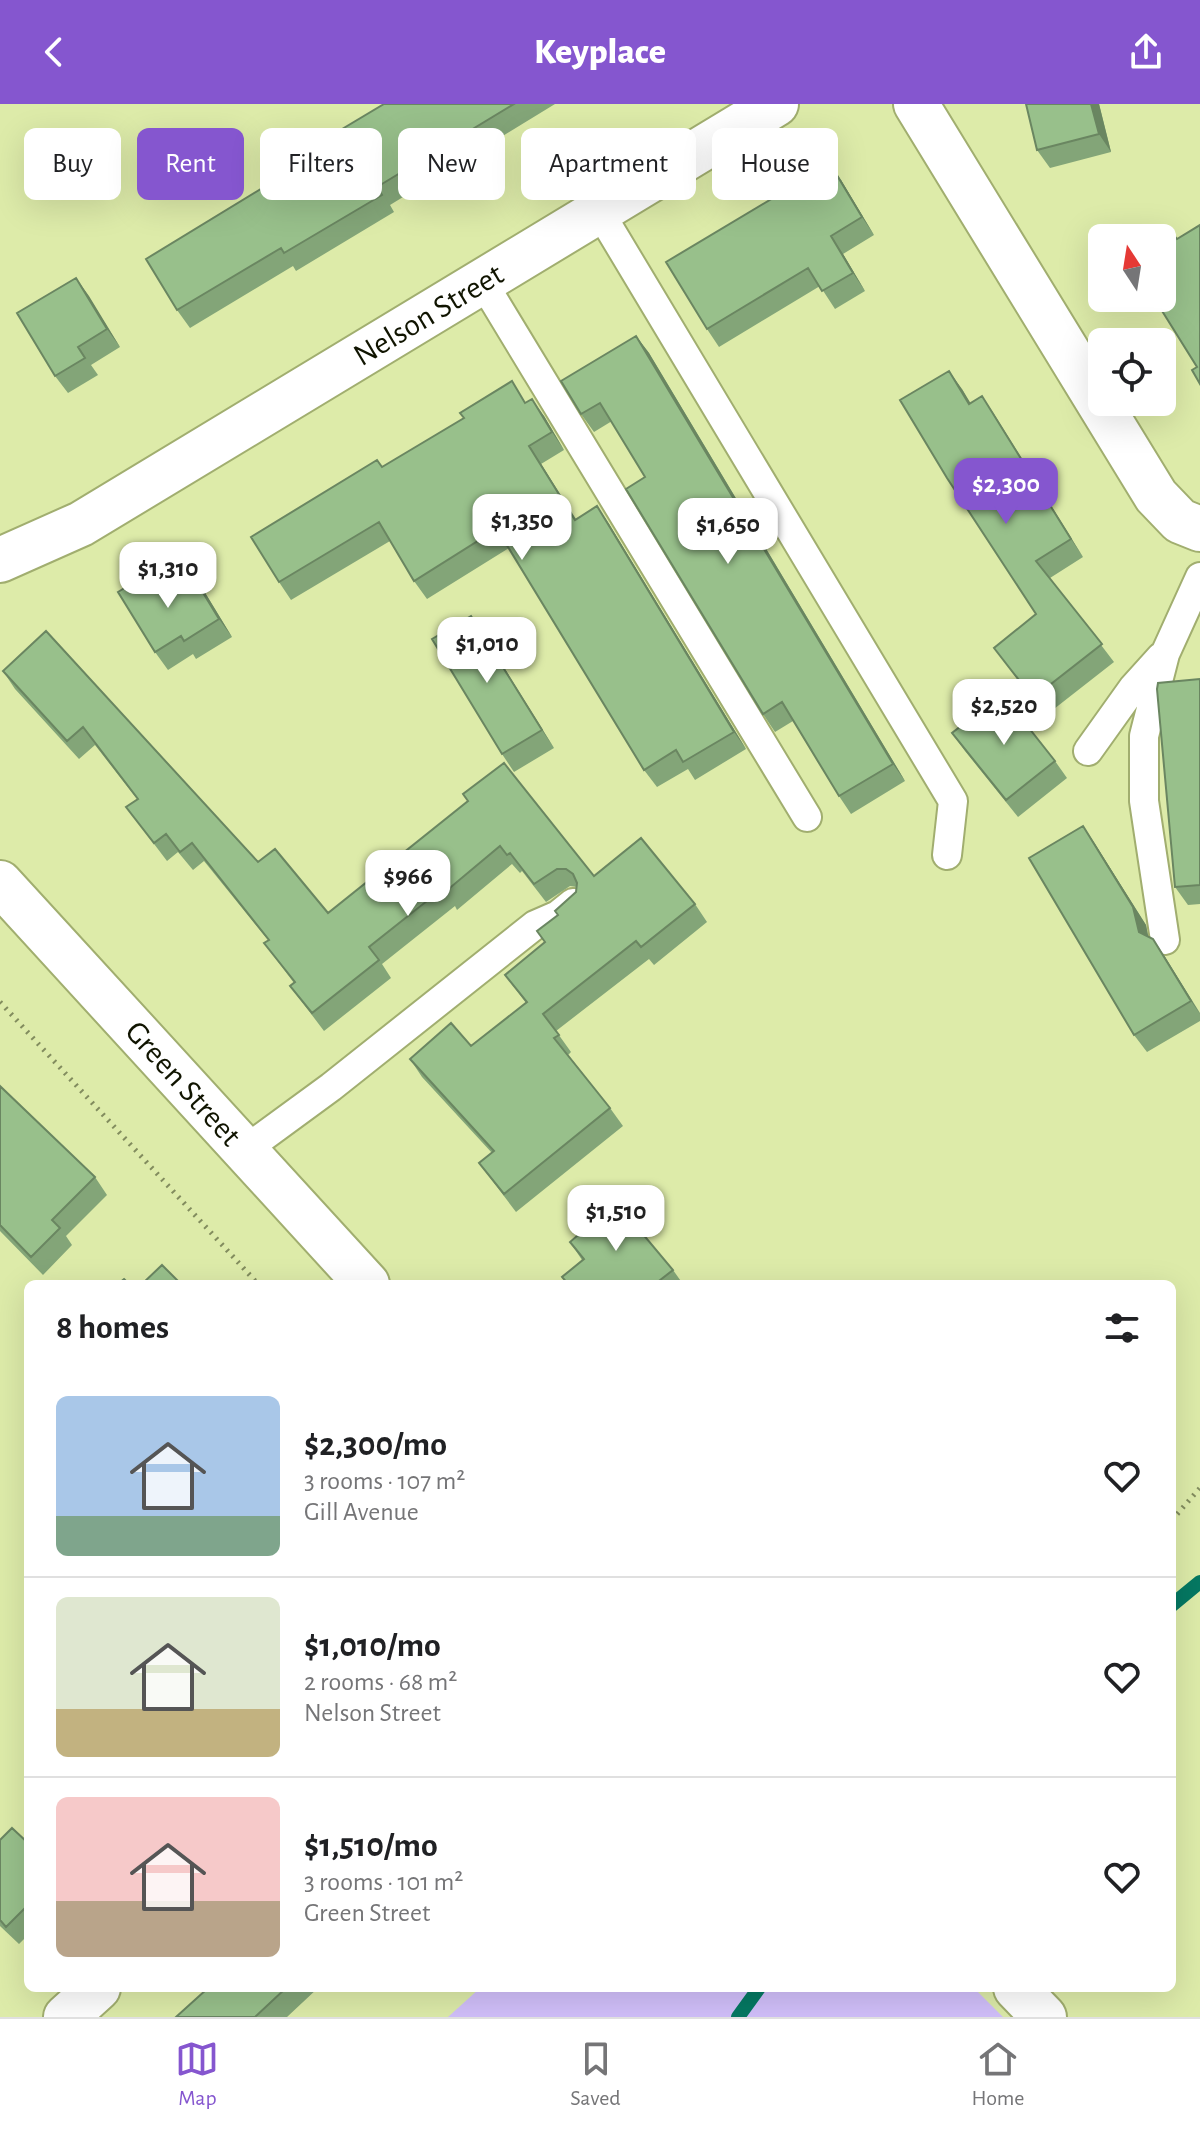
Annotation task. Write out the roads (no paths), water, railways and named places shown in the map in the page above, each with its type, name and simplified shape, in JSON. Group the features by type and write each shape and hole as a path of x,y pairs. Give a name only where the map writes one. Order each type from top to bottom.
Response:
{"street":[{"name":"Nelson Street","path":"0,560 81,524 776,104"},
{"path":"916,104 1156,496 1180,521 1200,529"},
{"name":"Nelson Street","path":"0,591 81,524"},
{"name":"Green Street","path":"0,883 363,1280"},
{"path":"66,2017 94,1992"},
{"path":"1020,1992 1044,2017"}],"lane":[{"path":"599,211 953,801 947,855"},
{"path":"482,281 807,817"},
{"path":"1165,940 1144,801 1144,736 1165,654 1200,577"},
{"path":"1088,751 1133,688 1165,654"},
{"path":"245,1150 331,1087 535,925 558,915 573,903"}],"waterway":[{"path":"1176,1602 1200,1582"},
{"path":"738,2017 756,1992"}]}
